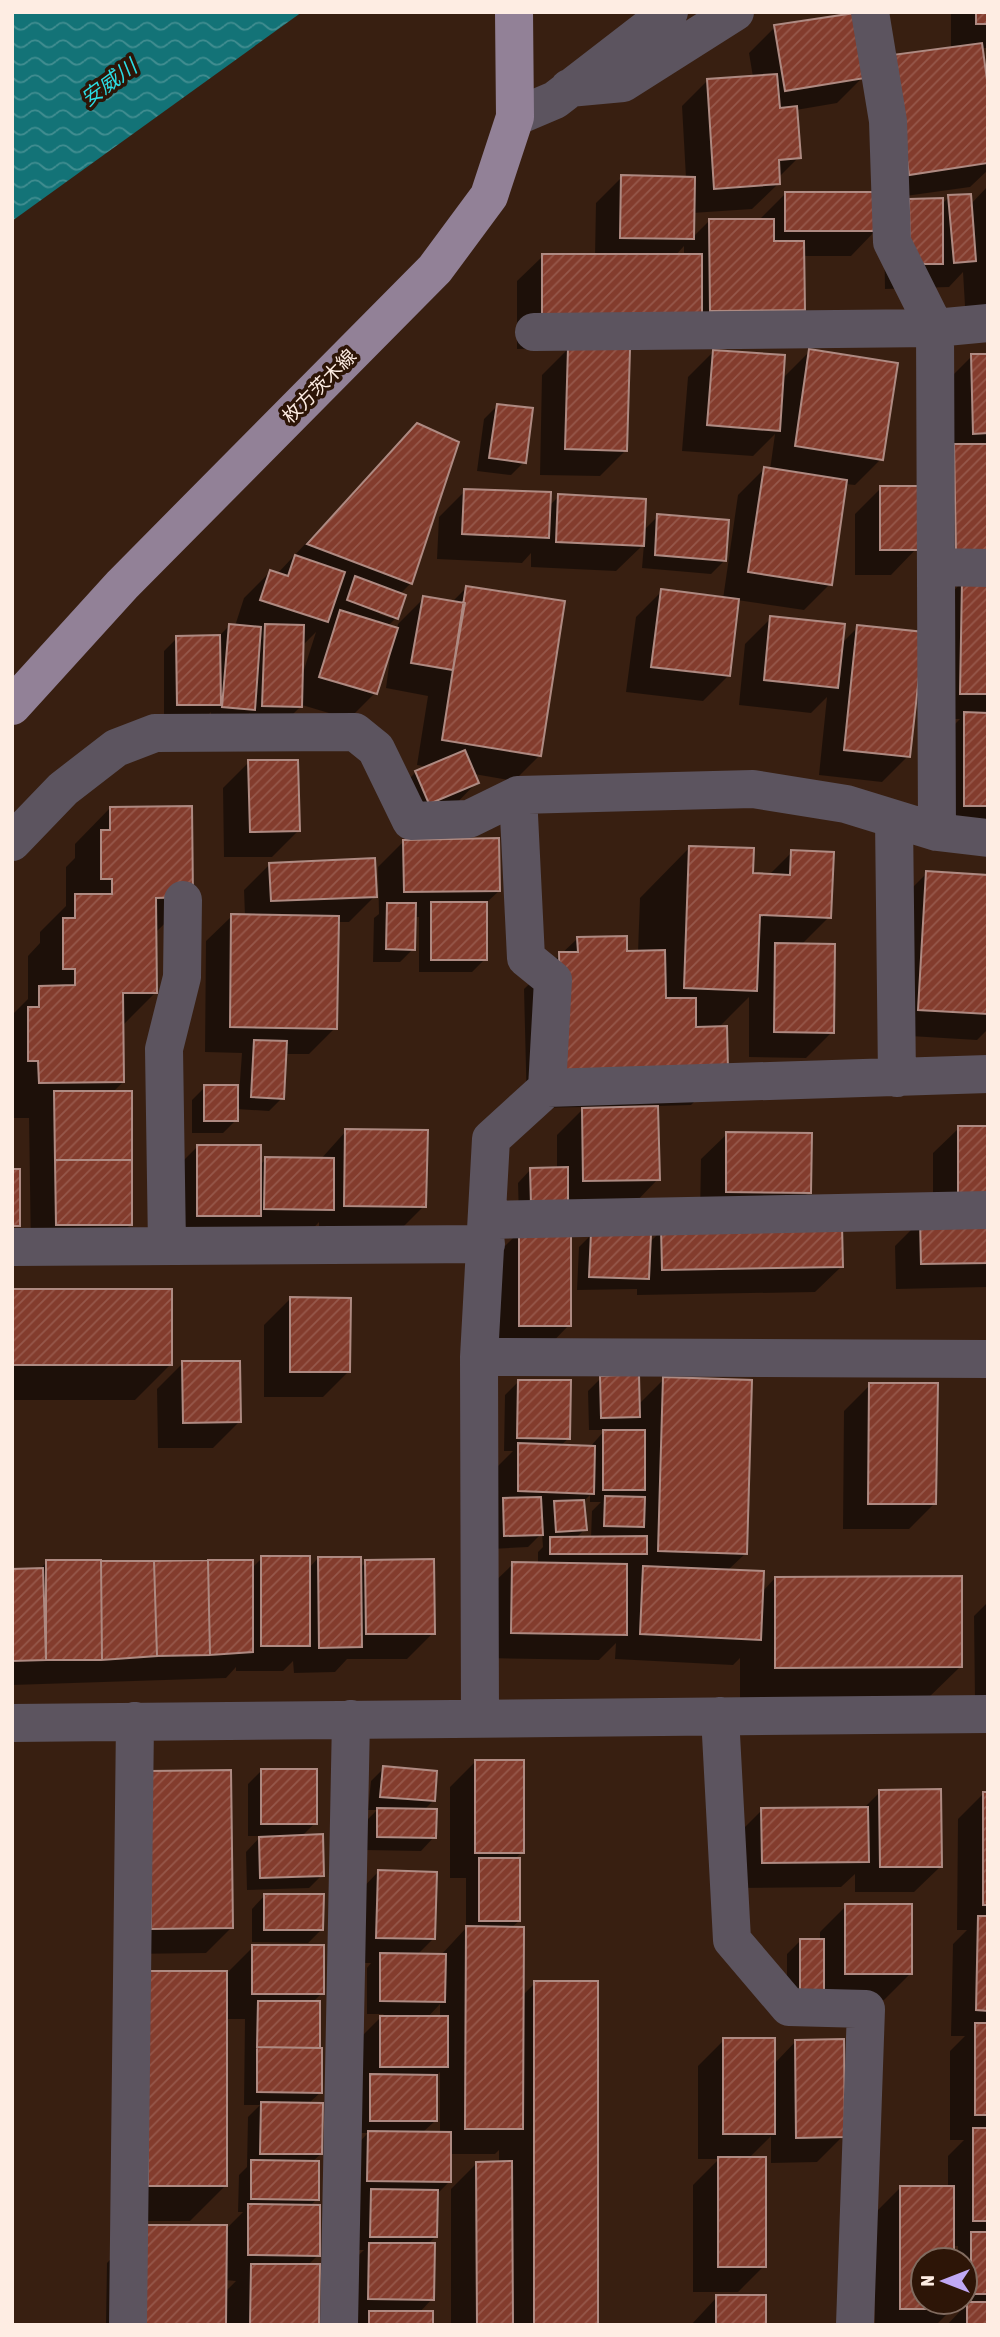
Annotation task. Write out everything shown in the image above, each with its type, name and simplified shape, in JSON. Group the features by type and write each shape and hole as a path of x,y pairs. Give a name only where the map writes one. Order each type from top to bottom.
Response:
{"main road":[{"name":"枚方茨木線","path":"12,706 122,585 435,269 489,196 515,117 514,12"}],"street":[{"path":"515,117 555,100 669,12"},
{"path":"569,88 623,83 734,12"},
{"path":"870,12 888,121 892,242 935,328 937,832"},
{"path":"534,332 935,328 988,323"},
{"path":"936,567 988,568"},
{"path":"12,842 63,789 116,748 155,733 355,732 376,749 411,821 469,819 517,796 753,789 846,804 937,832 988,838"},
{"path":"517,796 526,958 553,980 547,1088"},
{"path":"894,819 897,1078"},
{"path":"167,1246 164,1049 182,977 183,900"},
{"path":"480,1718 479,1357 491,1139 547,1088 988,1074"},
{"path":"12,1247 167,1246 988,1210"},
{"path":"479,1357 988,1359"},
{"path":"12,1723 988,1714"},
{"path":"720,1716 732,1940 789,2007 866,2009 855,2325"},
{"path":"340,2325 351,1719"},
{"path":"128,2325 135,1721"}],"water":[{"name":"安威川","path":"12,12 302,12 12,221"}],"building":[{"path":"976,12 988,12 988,24 976,24"},
{"path":"855,13 865,78 785,91 774,25"},
{"path":"982,43 988,87 988,163 909,175 892,55"},
{"path":"777,74 780,108 797,106 801,158 779,160 780,184 714,189 707,79"},
{"path":"621,175 695,177 694,239 620,238"},
{"path":"785,192 878,192 878,231 785,231"},
{"path":"971,194 976,261 954,263 948,195"},
{"path":"943,198 943,264 910,264 909,199"},
{"path":"709,219 774,219 774,241 804,241 805,310 710,311"},
{"path":"542,254 702,254 702,323 542,324"},
{"path":"568,348 630,349 627,451 565,449"},
{"path":"809,349 898,363 883,460 795,446"},
{"path":"713,350 785,355 780,431 707,425"},
{"path":"971,354 988,354 988,433 973,434"},
{"path":"497,404 533,408 526,463 489,458"},
{"path":"417,423 459,442 412,584 307,544"},
{"path":"954,444 988,444 988,554 956,554"},
{"path":"764,467 847,480 832,585 748,572"},
{"path":"880,486 918,486 918,550 880,550"},
{"path":"464,489 551,492 549,538 462,534"},
{"path":"558,494 646,499 644,546 556,542"},
{"path":"657,514 729,520 726,561 655,555"},
{"path":"295,555 345,572 328,622 260,600 270,570 288,576"},
{"path":"355,576 406,595 398,619 347,600"},
{"path":"962,581 988,581 988,694 960,694"},
{"path":"466,586 565,601 541,756 442,740"},
{"path":"661,589 739,599 730,676 651,667"},
{"path":"423,596 465,603 453,670 411,663"},
{"path":"340,610 398,628 377,694 319,677"},
{"path":"770,616 845,624 838,688 764,680"},
{"path":"229,624 261,627 255,710 222,707"},
{"path":"265,624 304,625 302,707 262,706"},
{"path":"857,625 924,632 910,757 844,750"},
{"path":"220,635 221,705 177,705 176,636"},
{"path":"964,712 988,713 988,806 964,806"},
{"path":"465,750 479,783 429,804 415,771"},
{"path":"248,760 298,760 300,831 250,832"},
{"path":"192,806 193,897 156,898 157,993 123,993 124,1082 39,1083 38,1061 28,1061 28,1007 39,1007 39,986 75,985 75,969 63,969 63,918 75,918 75,894 112,894 112,879 101,879 101,830 110,830 110,807"},
{"path":"499,838 500,891 404,892 403,840"},
{"path":"689,846 754,848 753,873 790,875 791,850 834,852 831,918 760,915 757,991 684,988"},
{"path":"375,858 377,897 271,901 269,863"},
{"path":"926,871 988,875 988,1014 918,1010"},
{"path":"431,902 487,902 487,960 431,960"},
{"path":"387,903 416,903 415,950 386,949"},
{"path":"231,914 339,916 337,1029 230,1027"},
{"path":"627,936 627,951 665,950 666,998 696,998 696,1027 727,1026 728,1070 562,1073 559,952 578,952 577,937"},
{"path":"775,943 835,944 834,1033 774,1032"},
{"path":"254,1040 287,1041 284,1099 251,1097"},
{"path":"204,1085 238,1085 238,1121 204,1121"},
{"path":"54,1091 132,1091 132,1160 55,1160"},
{"path":"658,1106 660,1180 583,1181 582,1108"},
{"path":"958,1126 988,1126 988,1195 958,1195"},
{"path":"345,1129 428,1130 426,1207 344,1206"},
{"path":"726,1132 812,1133 811,1193 726,1192"},
{"path":"197,1145 261,1145 261,1216 197,1216"},
{"path":"265,1157 334,1158 334,1210 264,1209"},
{"path":"55,1160 132,1160 132,1225 56,1225"},
{"path":"568,1167 568,1204 531,1205 530,1168"},
{"path":"12,1169 20,1169 20,1226 12,1226"},
{"path":"988,1217 988,1263 921,1264 920,1219"},
{"path":"842,1225 843,1267 662,1270 661,1228"},
{"path":"519,1229 571,1229 571,1326 519,1326"},
{"path":"591,1232 651,1234 649,1279 589,1277"},
{"path":"12,1289 172,1289 172,1365 12,1365"},
{"path":"290,1297 351,1298 350,1372 290,1372"},
{"path":"182,1361 240,1361 241,1422 183,1423"},
{"path":"639,1374 640,1417 601,1418 600,1376"},
{"path":"663,1377 752,1380 747,1554 658,1551"},
{"path":"518,1380 571,1380 570,1439 517,1438"},
{"path":"869,1383 938,1383 936,1504 868,1504"},
{"path":"603,1430 645,1430 645,1490 603,1490"},
{"path":"518,1443 595,1446 594,1494 518,1491"},
{"path":"605,1496 645,1497 644,1527 604,1526"},
{"path":"541,1497 543,1535 504,1536 503,1498"},
{"path":"584,1500 587,1530 556,1532 554,1501"},
{"path":"647,1536 647,1554 550,1554 550,1537"},
{"path":"261,1556 310,1556 310,1646 261,1646"},
{"path":"318,1557 361,1557 362,1647 319,1648"},
{"path":"434,1559 435,1634 366,1634 365,1560"},
{"path":"46,1560 101,1560 102,1660 46,1660"},
{"path":"208,1560 253,1560 253,1652 210,1655"},
{"path":"208,1560 210,1655 157,1656 154,1561"},
{"path":"101,1561 154,1561 157,1656 102,1660"},
{"path":"512,1562 627,1564 627,1635 511,1633"},
{"path":"643,1566 764,1571 761,1640 640,1634"},
{"path":"43,1568 46,1660 12,1661 12,1569"},
{"path":"962,1576 962,1667 775,1668 775,1577"},
{"path":"475,1760 524,1760 524,1853 475,1853"},
{"path":"383,1766 437,1771 435,1801 380,1797"},
{"path":"261,1769 317,1769 317,1824 261,1824"},
{"path":"231,1770 233,1928 151,1929 150,1771"},
{"path":"941,1789 942,1867 880,1867 879,1790"},
{"path":"983,1792 988,1792 988,1905 983,1905"},
{"path":"868,1807 869,1862 762,1863 761,1808"},
{"path":"377,1808 437,1809 436,1838 377,1837"},
{"path":"323,1834 324,1876 260,1878 259,1837"},
{"path":"479,1858 520,1858 520,1921 479,1921"},
{"path":"378,1870 437,1872 435,1939 376,1938"},
{"path":"264,1894 324,1894 323,1930 264,1930"},
{"path":"845,1904 912,1904 912,1974 845,1974"},
{"path":"978,1916 988,1916 988,2011 976,2010"},
{"path":"466,1926 524,1927 523,2129 465,2129"},
{"path":"800,1939 824,1939 824,1990 800,1990"},
{"path":"252,1945 324,1945 324,1994 252,1994"},
{"path":"380,1953 446,1954 445,2002 380,2001"},
{"path":"148,1971 227,1971 227,2186 148,2186"},
{"path":"534,1981 598,1981 598,2325 534,2325"},
{"path":"258,2001 320,2001 320,2048 257,2047"},
{"path":"380,2016 448,2016 448,2067 380,2067"},
{"path":"975,2023 988,2023 988,2115 975,2115"},
{"path":"723,2038 775,2038 775,2134 723,2134"},
{"path":"844,2039 845,2137 796,2138 795,2040"},
{"path":"257,2047 322,2048 322,2093 257,2092"},
{"path":"370,2074 437,2075 437,2121 370,2121"},
{"path":"261,2102 323,2103 322,2154 260,2154"},
{"path":"973,2128 988,2128 988,2221 973,2221"},
{"path":"368,2131 451,2132 451,2182 367,2181"},
{"path":"718,2157 766,2157 766,2267 718,2267"},
{"path":"251,2160 319,2161 319,2200 251,2199"},
{"path":"512,2161 513,2325 477,2325 476,2162"},
{"path":"900,2186 954,2186 954,2246 909,2246 909,2309 900,2309"},
{"path":"371,2189 438,2190 437,2237 370,2237"},
{"path":"248,2204 320,2205 320,2256 248,2255"},
{"path":"142,2225 227,2225 226,2325 141,2325"},
{"path":"971,2232 988,2232 988,2294 979,2294 979,2246 971,2246"},
{"path":"369,2243 435,2243 434,2300 368,2299"},
{"path":"251,2264 320,2264 319,2325 250,2325"},
{"path":"716,2295 766,2295 766,2325 716,2325"},
{"path":"979,2302 988,2302 988,2325 967,2325 967,2316 979,2316"},
{"path":"369,2311 433,2311 433,2325 369,2325"}]}
